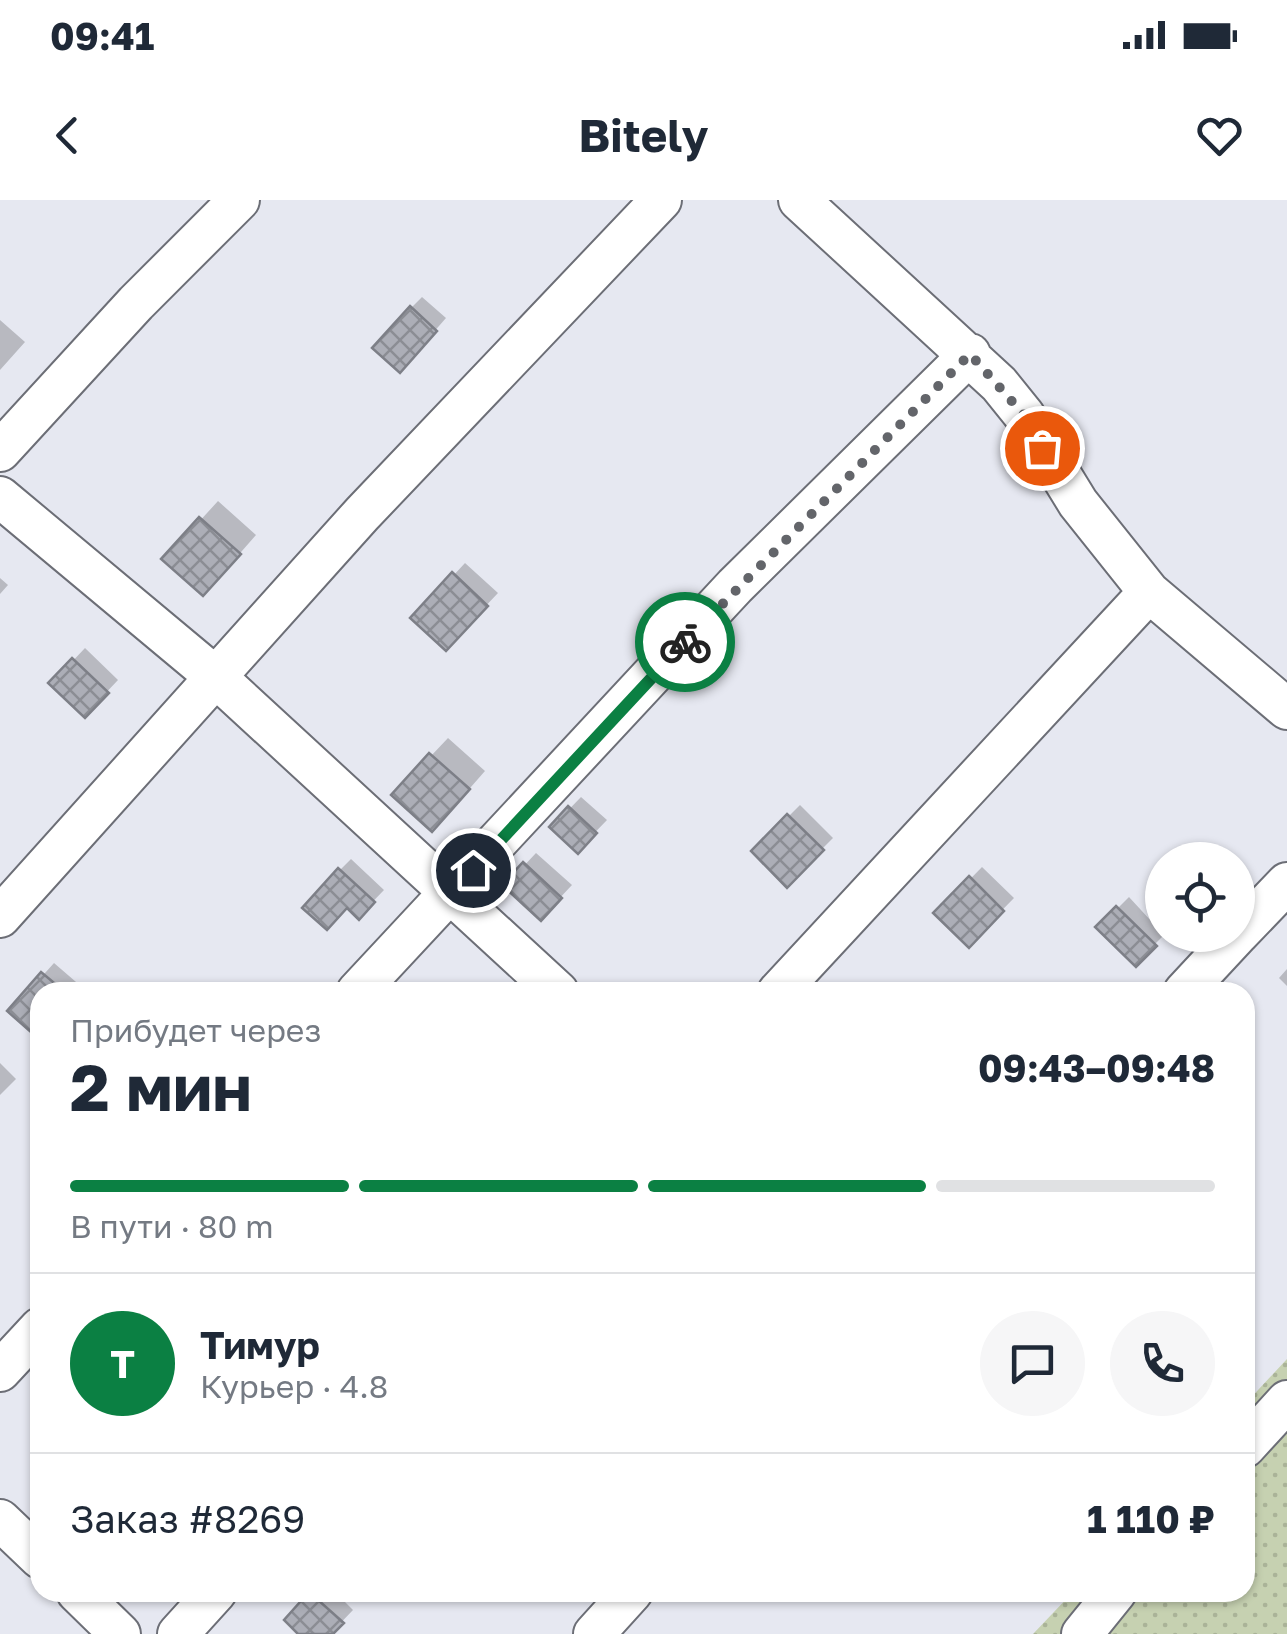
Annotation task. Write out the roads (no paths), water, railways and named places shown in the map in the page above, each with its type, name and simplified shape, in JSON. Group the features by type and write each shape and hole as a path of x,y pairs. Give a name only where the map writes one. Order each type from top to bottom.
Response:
{"street":[{"path":"0,451 136,302 238,200"},
{"path":"0,917 479,388 661,200"},
{"path":"799,200 970,354 1024,415 1069,490 1149,592 1287,709"},
{"path":"366,982 735,586 970,354"},
{"path":"0,497 218,680 547,982"},
{"path":"787,982 1149,592"},
{"path":"1255,916 1287,883"},
{"path":"1193,982 1221,952"},
{"path":"0,1371 30,1339"},
{"path":"1255,1436 1287,1402"},
{"path":"0,1520 30,1548"},
{"path":"86,1602 120,1634"},
{"path":"178,1634 207,1602"},
{"path":"594,1634 623,1602"},
{"path":"1082,1634 1108,1602"}]}
